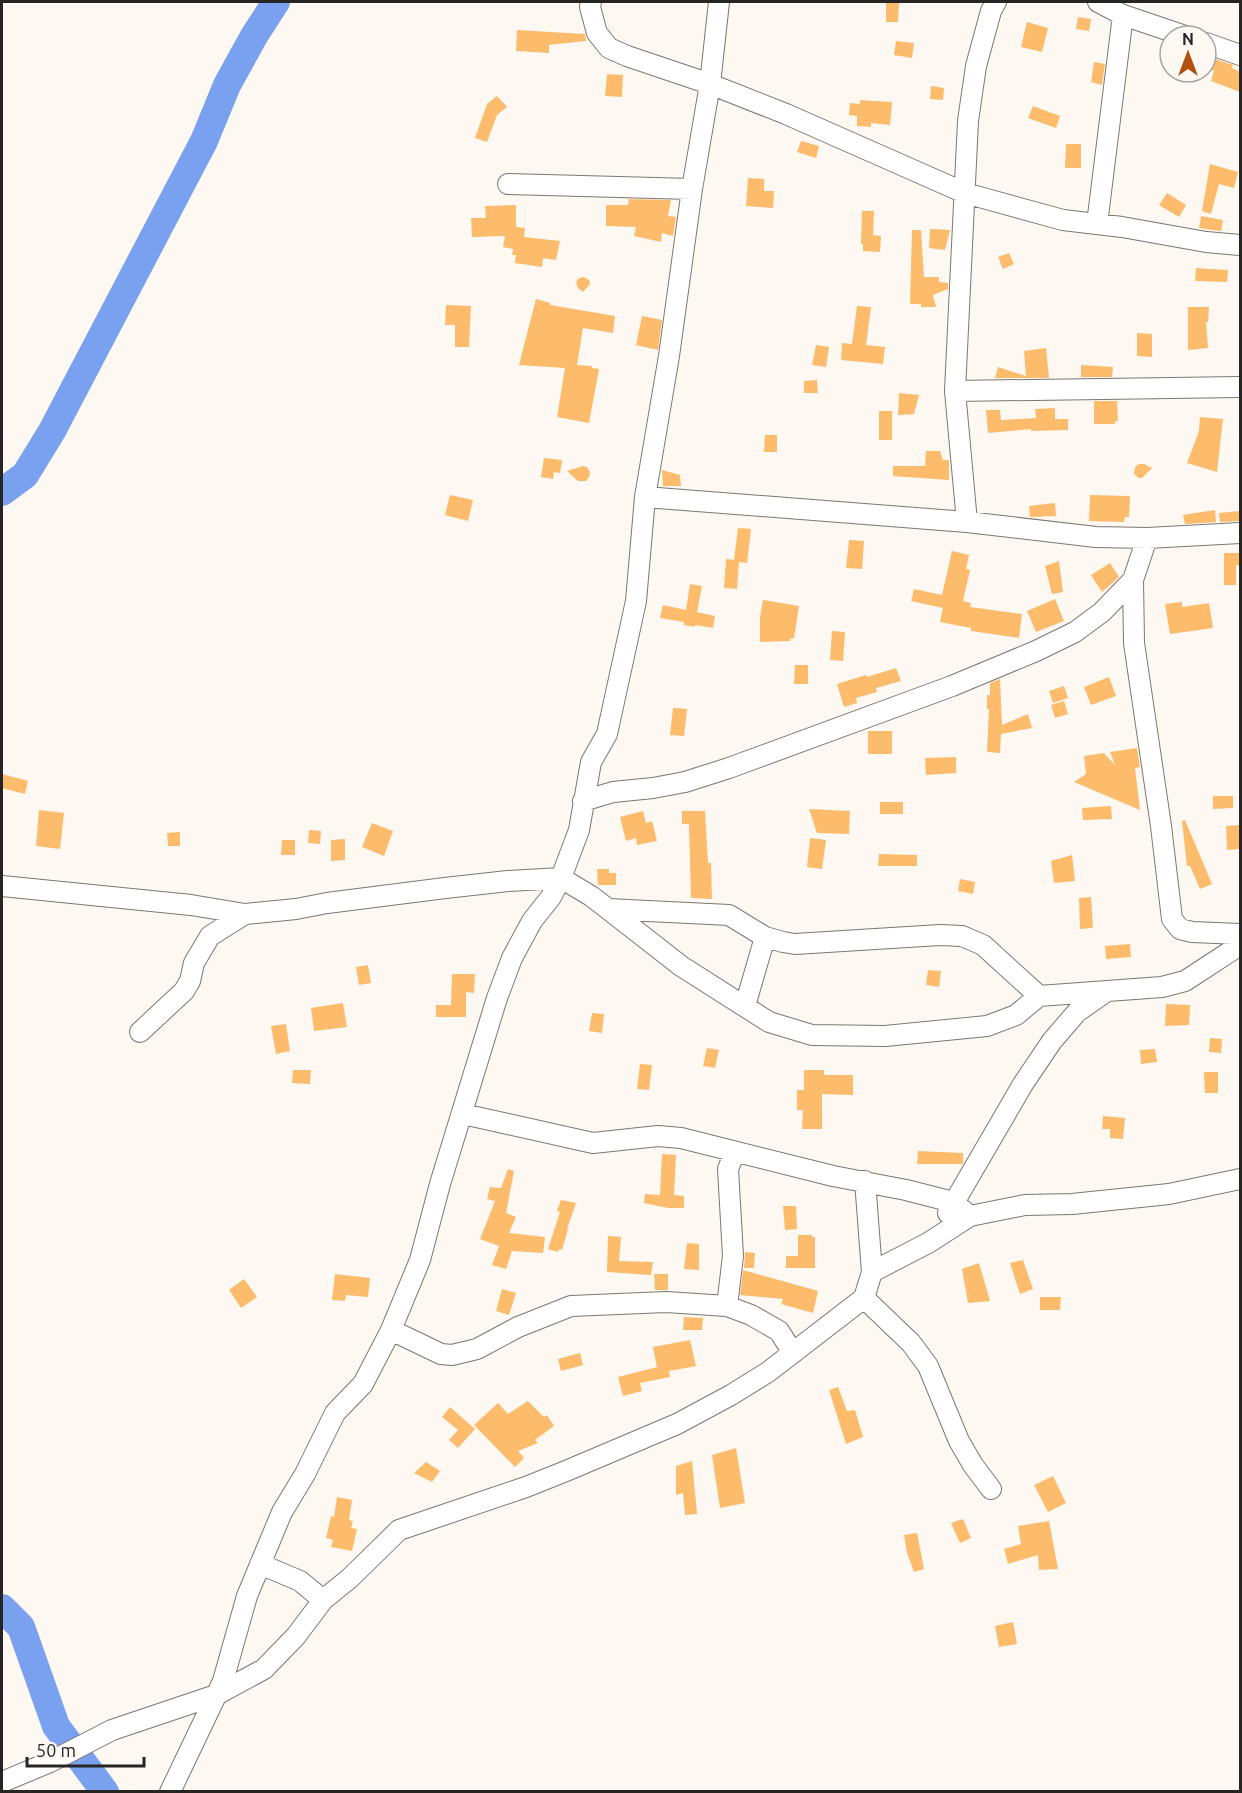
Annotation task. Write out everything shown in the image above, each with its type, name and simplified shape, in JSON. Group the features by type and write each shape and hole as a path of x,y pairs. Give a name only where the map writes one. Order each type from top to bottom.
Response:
{"street":[{"path":"591,2 590,7 597,33 609,48 786,114 964,193 1063,220 1240,245"},
{"path":"170,1791 223,1681 247,1596 282,1512 305,1474 334,1413 363,1384 391,1330 420,1260 440,1184 497,998 512,958 532,921 561,878 579,830 591,762 607,734 636,601 645,497 710,84 719,2"},
{"path":"967,522 955,391 968,121 976,66 991,11 996,2"},
{"path":"1098,2 1123,15 1158,27"},
{"path":"1097,224 1123,15"},
{"path":"1218,47 1240,55"},
{"path":"508,184 692,189"},
{"path":"955,391 1240,387"},
{"path":"645,497 967,522 1096,537 1147,538 1240,533"},
{"path":"1147,538 1133,580 1134,643 1172,919 1180,929 1192,932 1240,934"},
{"path":"583,801 613,792 685,782 952,686 1075,632 1101,612 1133,580"},
{"path":"2,886 245,914 456,886 561,878 591,896 681,966 769,1022 812,1035 885,1036 987,1026 1016,1015 1039,996 1162,987 1185,981 1240,945"},
{"path":"608,909 729,915 765,937 795,944 940,935 962,936 983,945 1039,996"},
{"path":"140,1032 184,991 190,981 197,957 210,936 245,914"},
{"path":"746,1006 765,937"},
{"path":"938,1237 953,1202 999,1129 1023,1084 1052,1041 1077,1012 1109,990"},
{"path":"463,1114 592,1143 658,1136 681,1138 833,1176 865,1181 953,1202 970,1216"},
{"path":"727,1306 733,1256 728,1169 735,1152"},
{"path":"872,1272 938,1237 970,1216 1025,1205 1072,1204 1169,1194 1240,1179"},
{"path":"2,1782 50,1762 112,1730 216,1695 264,1669 296,1636 323,1600 350,1578 399,1530 526,1487 677,1424 731,1395 793,1353 864,1298 872,1272 865,1181"},
{"path":"864,1298 911,1343 928,1366 959,1441 991,1489"},
{"path":"391,1330 441,1354 452,1355 477,1349 518,1327 571,1306 666,1302 727,1306 766,1322 779,1331 793,1353"},
{"path":"260,1564 300,1581 323,1600"}],"building":[{"path":"886,2 899,2 898,22 886,22"},
{"path":"1078,17 1091,19 1089,31 1076,29"},
{"path":"1027,22 1048,28 1042,52 1021,47"},
{"path":"517,30 585,34 586,41 549,45 549,53 516,51"},
{"path":"896,41 914,43 912,58 894,55"},
{"path":"1218,60 1233,65 1232,68 1240,72 1240,92 1218,84"},
{"path":"1094,62 1105,64 1102,85 1091,82"},
{"path":"607,74 623,75 622,97 605,96"},
{"path":"931,86 944,88 943,100 930,99"},
{"path":"497,96 507,107 497,115 487,142 475,138 487,104"},
{"path":"860,100 892,102 890,125 871,123 871,127 857,126 857,116 849,115 850,103 860,104"},
{"path":"1033,106 1060,116 1056,128 1028,118"},
{"path":"801,141 819,146 816,158 797,152"},
{"path":"1066,144 1081,144 1081,168 1065,168"},
{"path":"1210,164 1238,172 1234,188 1219,184 1211,214 1202,211"},
{"path":"748,178 764,179 764,191 774,191 773,208 746,206"},
{"path":"1167,193 1186,205 1179,217 1159,205"},
{"path":"629,199 671,200 668,216 676,217 673,236 662,233 661,242 634,236 636,227 606,226 606,205 628,205"},
{"path":"516,205 516,227 525,228 524,237 560,241 556,260 543,258 542,267 515,263 516,255 512,255 513,249 503,247 505,236 472,237 471,218 486,218 485,206"},
{"path":"862,211 874,211 873,235 881,236 880,252 863,251 863,244 861,244"},
{"path":"1201,216 1223,220 1221,231 1199,228"},
{"path":"930,229 950,230 945,250 929,248"},
{"path":"912,230 921,230 924,277 939,277 939,282 948,283 948,289 933,295 936,307 910,304"},
{"path":"1009,253 1014,264 1003,269 998,257"},
{"path":"1196,268 1228,270 1227,282 1195,281"},
{"path":"584,277 589,280 590,284 583,292 578,288 576,282 579,278"},
{"path":"536,299 550,303 550,305 615,316 613,333 583,328 577,365 599,369 589,423 557,417 565,368 519,365"},
{"path":"446,305 471,306 469,347 455,347 455,325 445,325"},
{"path":"857,306 871,307 866,345 885,347 883,364 841,360 842,343 852,344"},
{"path":"1188,307 1209,307 1208,322 1206,322 1208,348 1188,350"},
{"path":"642,316 662,320 658,350 636,345"},
{"path":"1137,333 1152,334 1152,357 1137,356"},
{"path":"816,345 829,347 826,367 812,365"},
{"path":"1046,348 1049,378 995,378 998,367 1026,376 1024,351"},
{"path":"1081,365 1113,367 1112,377 1081,377"},
{"path":"817,380 818,393 804,393 804,381"},
{"path":"899,393 919,395 914,414 898,415"},
{"path":"1094,401 1117,401 1118,421 1115,421 1115,424 1094,424"},
{"path":"1055,408 1055,419 1068,419 1068,430 1031,431 1031,429 988,433 986,410 1000,410 1001,420 1036,418 1035,409"},
{"path":"879,411 892,411 892,440 879,440"},
{"path":"1200,417 1223,419 1217,472 1187,463 1199,431"},
{"path":"765,435 777,435 777,452 764,452"},
{"path":"926,451 940,451 943,460 949,460 949,480 893,476 893,466 925,466"},
{"path":"544,458 562,460 560,473 554,472 553,479 541,477"},
{"path":"1139,464 1152,468 1142,478 1134,474 1135,467"},
{"path":"587,467 590,472 586,481 578,481 567,471"},
{"path":"662,470 680,475 681,486 663,486"},
{"path":"450,495 473,500 468,521 445,515"},
{"path":"1090,495 1130,496 1129,517 1125,517 1124,522 1089,521"},
{"path":"1055,503 1056,516 1030,517 1029,506"},
{"path":"1215,510 1216,522 1185,524 1183,515"},
{"path":"1240,511 1240,521 1220,522 1219,513"},
{"path":"738,528 751,529 747,563 739,562 737,589 724,588 726,559 734,560"},
{"path":"849,540 864,541 862,569 846,568"},
{"path":"952,551 969,555 966,569 970,570 963,601 971,603 970,607 1022,614 1019,638 971,631 971,628 940,622 943,608 911,601 914,589 942,595"},
{"path":"1224,553 1240,553 1240,565 1236,565 1236,585 1224,585"},
{"path":"1059,561 1063,592 1052,594 1045,566"},
{"path":"1110,563 1119,577 1102,592 1091,575"},
{"path":"690,584 702,586 697,612 715,616 713,628 684,625 684,622 660,618 663,605 686,610"},
{"path":"1055,599 1064,621 1036,632 1027,611"},
{"path":"763,600 799,606 794,638 790,641 760,642"},
{"path":"1182,602 1182,607 1209,603 1213,628 1170,634 1165,604"},
{"path":"832,631 845,632 843,661 830,660"},
{"path":"795,665 808,665 808,684 794,684"},
{"path":"896,668 901,681 876,688 877,692 856,698 857,703 844,707 837,684"},
{"path":"1109,677 1116,696 1091,705 1084,687"},
{"path":"1000,679 1002,725 1028,714 1032,728 1001,734 1000,753 987,752 989,709 987,709 987,695 990,695 990,683"},
{"path":"1064,686 1068,698 1053,703 1049,691"},
{"path":"1064,701 1068,714 1055,718 1051,705"},
{"path":"673,708 687,709 684,736 670,735"},
{"path":"868,731 892,731 892,754 868,754"},
{"path":"1137,748 1140,767 1135,768 1140,810 1074,782 1086,774 1084,756 1104,753 1115,765 1110,752"},
{"path":"956,757 956,773 926,775 925,758"},
{"path":"2,774 28,781 25,794 2,788"},
{"path":"1213,796 1233,796 1233,808 1213,809"},
{"path":"880,802 903,802 903,814 880,814"},
{"path":"1111,806 1112,819 1083,820 1082,808"},
{"path":"809,809 850,811 849,834 817,833"},
{"path":"39,810 64,813 60,849 36,846"},
{"path":"643,811 646,823 652,821 657,841 637,845 636,838 626,841 620,817"},
{"path":"682,811 705,811 708,863 711,863 712,899 691,898 689,824 682,824"},
{"path":"1185,820 1212,884 1200,889 1190,866 1187,866 1182,821"},
{"path":"372,823 393,831 384,856 362,847"},
{"path":"1240,825 1240,849 1227,850 1226,826"},
{"path":"309,830 321,831 320,844 308,843"},
{"path":"180,832 180,846 168,846 167,833"},
{"path":"810,838 826,840 822,869 807,867"},
{"path":"345,839 345,860 331,861 331,840"},
{"path":"282,840 295,840 295,855 281,855"},
{"path":"879,854 917,855 917,866 878,866"},
{"path":"1072,855 1075,881 1054,883 1051,861"},
{"path":"597,869 609,869 609,873 616,873 616,885 598,885"},
{"path":"960,879 975,882 973,894 958,891"},
{"path":"1091,897 1093,928 1080,929 1079,898"},
{"path":"1130,944 1131,957 1106,959 1105,946"},
{"path":"368,965 371,983 359,985 356,967"},
{"path":"928,970 941,971 939,987 926,985"},
{"path":"452,974 475,974 474,993 466,992 466,1017 436,1017 436,1005 451,1005"},
{"path":"343,1003 347,1027 314,1031 311,1008"},
{"path":"1166,1004 1190,1005 1189,1025 1165,1026"},
{"path":"592,1013 604,1014 602,1033 589,1031"},
{"path":"286,1024 290,1051 276,1054 271,1026"},
{"path":"1210,1038 1222,1039 1221,1053 1209,1052"},
{"path":"707,1048 719,1050 715,1068 703,1066"},
{"path":"1155,1049 1157,1062 1141,1064 1140,1050"},
{"path":"640,1064 652,1065 649,1090 637,1089"},
{"path":"293,1070 311,1070 310,1084 292,1083"},
{"path":"804,1070 824,1070 824,1075 853,1075 853,1095 822,1094 822,1129 802,1129 803,1110 797,1110 797,1090 804,1090"},
{"path":"1204,1072 1218,1072 1218,1093 1205,1093"},
{"path":"1103,1116 1125,1118 1123,1139 1110,1138 1110,1129 1102,1129"},
{"path":"918,1151 963,1153 963,1164 917,1164"},
{"path":"662,1154 676,1155 674,1195 684,1196 684,1208 668,1208 644,1203 645,1194 660,1195"},
{"path":"508,1169 514,1171 506,1213 516,1217 509,1233 545,1237 543,1253 512,1251 506,1269 492,1265 499,1246 480,1239 495,1201 487,1199 490,1187 501,1188"},
{"path":"561,1200 576,1203 562,1250 559,1249 558,1252 548,1249 560,1212 557,1211"},
{"path":"783,1206 796,1206 797,1229 785,1230"},
{"path":"798,1235 815,1237 815,1268 786,1268 786,1256 798,1256"},
{"path":"608,1236 621,1237 619,1261 653,1262 651,1275 607,1272"},
{"path":"687,1243 699,1244 699,1270 684,1269"},
{"path":"745,1252 755,1253 754,1268 744,1268"},
{"path":"1023,1260 1033,1289 1020,1294 1010,1263"},
{"path":"979,1263 990,1301 968,1303 962,1269"},
{"path":"743,1270 818,1291 813,1313 781,1304 783,1299 740,1295"},
{"path":"335,1274 370,1278 368,1297 346,1295 345,1301 332,1300"},
{"path":"654,1274 668,1274 668,1290 655,1290"},
{"path":"244,1279 257,1297 241,1308 229,1290"},
{"path":"502,1289 516,1293 509,1315 496,1311"},
{"path":"1040,1297 1061,1297 1060,1310 1040,1310"},
{"path":"684,1317 703,1318 702,1330 683,1330"},
{"path":"690,1340 696,1366 669,1371 670,1377 640,1383 642,1391 623,1396 618,1377 657,1367 653,1347"},
{"path":"580,1353 583,1365 561,1371 558,1359"},
{"path":"838,1387 847,1411 855,1410 863,1437 846,1444 829,1390"},
{"path":"528,1401 544,1417 547,1415 554,1426 535,1440 538,1443 518,1451 524,1458 515,1467 474,1425 498,1403 508,1414"},
{"path":"450,1407 475,1429 458,1448 449,1440 458,1430 442,1417"},
{"path":"736,1448 745,1503 720,1508 712,1455"},
{"path":"692,1461 697,1514 685,1515 683,1493 676,1495 676,1466"},
{"path":"426,1462 440,1471 432,1482 414,1473"},
{"path":"1053,1476 1066,1503 1048,1512 1034,1485"},
{"path":"337,1497 352,1500 349,1520 353,1521 351,1528 357,1529 352,1551 331,1547 333,1540 326,1538 331,1516 334,1517"},
{"path":"963,1519 971,1538 960,1543 951,1523"},
{"path":"1049,1521 1058,1569 1039,1570 1038,1555 1008,1564 1004,1549 1021,1544 1018,1526"},
{"path":"917,1533 924,1569 914,1572 907,1553 904,1535"},
{"path":"1013,1622 1017,1644 999,1647 995,1626"}],"waterway":[{"path":"2,492 25,475 52,431 204,141 227,85 276,2"},
{"path":"2,1608 21,1627 56,1726 105,1792"}]}
